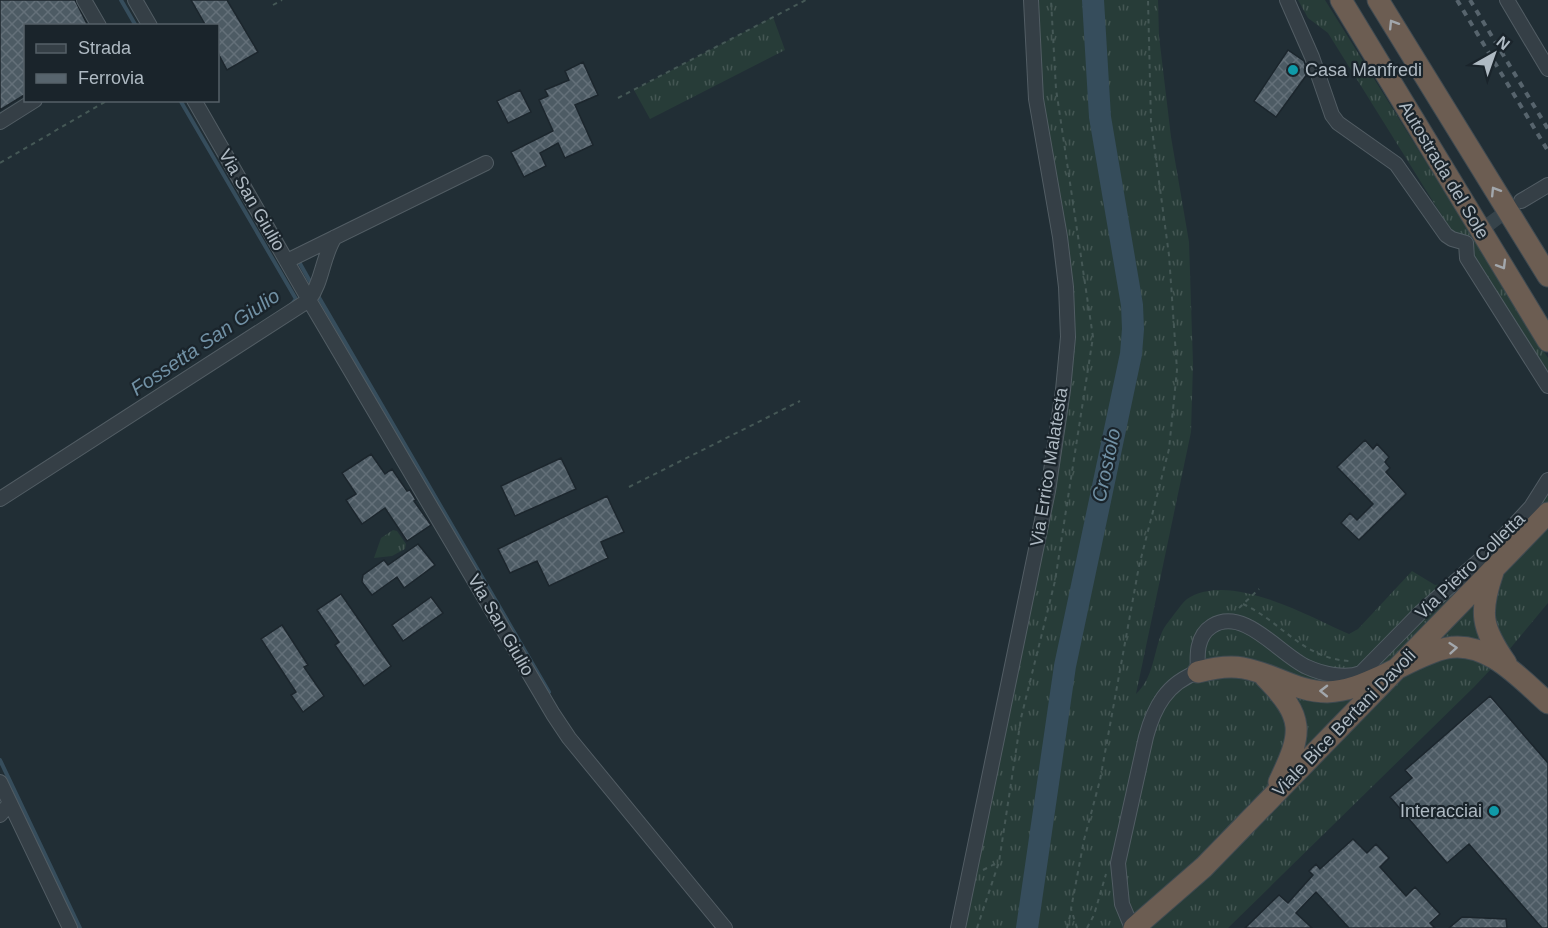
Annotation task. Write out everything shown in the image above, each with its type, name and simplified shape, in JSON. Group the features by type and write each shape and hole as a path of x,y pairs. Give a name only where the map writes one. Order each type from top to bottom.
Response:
{"highway":[{"name":"Autostrada del Sole","path":"1341,0 1548,341"},
{"name":"Autostrada del Sole","path":"1378,0 1548,276"},
{"name":"Viale Bice Bertani Davoli","path":"1133,928 1204,867 1548,513"},
{"path":"1494,569 1486,593 1484,620 1492,644 1509,669"},
{"path":"1198,672 1236,667 1260,672 1302,688 1326,692 1349,690 1437,651 1459,647 1479,651 1509,669 1548,703"},
{"path":"1260,672 1289,705 1296,731 1293,752 1272,796"}],"street":[{"path":"84,0 98,24"},
{"path":"135,0 149,24"},
{"name":"Via Errico Malatesta","path":"958,928 1048,491 1063,390 1068,337 1066,287 1060,237 1036,99 1030,0"},
{"path":"1287,0 1312,57 1332,115 1338,123 1396,164 1446,235 1452,239 1469,240 1467,258 1548,387"},
{"path":"1507,0 1548,69"},
{"path":"0,122 31,102"},
{"name":"Via San Giulio","path":"195,102 309,300 564,730 725,928"},
{"path":"287,261 486,163"},
{"path":"1521,201 1548,185"},
{"path":"0,499 309,300 317,287 327,249 335,237"},
{"name":"Via Pietro Colletta","path":"1198,672 1198,649 1203,634 1217,623 1233,621 1245,624 1305,666 1332,674 1352,676 1361,673 1420,613 1490,551 1531,507 1548,480"},
{"path":"1133,928 1122,904 1118,863 1130,802 1152,717 1158,704 1171,687 1188,675 1198,672"},
{"path":"0,782 70,928"},
{"path":"0,815 10,803"}],"path":[{"path":"273,5 282,0"},
{"path":"618,98 806,0"},
{"path":"1067,928 1084,840 1100,780 1139,566 1169,449 1177,370 1169,255 1151,122 1148,0"},
{"path":"0,163 105,102"},
{"path":"629,487 800,401"},
{"path":"1259,589 1243,604 1260,613 1319,656 1346,661 1357,659"},
{"path":"978,928 999,862"},
{"path":"1088,928 1104,879 1110,867 1118,863"},
{"path":"1071,909 1077,928"}],"green space":[{"path":"1033,0 1158,0 1159,36 1171,137 1189,242 1193,364 1191,432 1136,694 1150,673 1163,629 1187,599 1205,592 1225,590 1246,593 1269,599 1349,634 1358,629 1412,571 1435,585 1456,582 1548,480 1548,603 1474,687 1228,928 960,928 1070,334 1046,148"},
{"path":"1298,0 1325,0 1548,358 1548,386 1328,33 1308,18"},
{"path":"773,17 785,50 650,119 634,90"},
{"path":"393,530 397,531 406,544 405,549 392,556 374,558 381,538"}],"building":[{"path":"0,0 75,0 87,24 24,24 24,95 0,110"},
{"path":"191,0 227,0 258,52 227,70 219,55 219,24 205,24"},
{"path":"1288,50 1304,61 1308,73 1276,117 1254,101"},
{"path":"583,62 598,95 575,105 593,145 565,158 558,143 540,153 546,166 524,177 511,152 553,131 539,100 548,96 545,90 569,80 565,71"},
{"path":"520,90 531,112 508,123 497,101"},
{"path":"1365,440 1373,449 1377,444 1389,457 1385,462 1390,468 1386,472 1406,494 1359,540 1341,523 1350,513 1357,520 1373,504 1337,467"},
{"path":"371,454 385,474 392,469 407,491 410,490 416,500 414,501 431,525 407,541 385,508 362,524 346,500 356,494 342,473"},
{"path":"561,458 576,489 515,516 501,486"},
{"path":"607,496 624,532 601,542 608,558 549,586 537,561 510,573 498,549"},
{"path":"418,544 435,565 404,588 397,577 372,595 362,582 363,575 384,560 388,565"},
{"path":"341,594 391,666 364,686 335,645 339,642 317,610"},
{"path":"431,597 443,613 403,641 392,625"},
{"path":"282,625 308,665 304,667 324,696 303,712 291,695 296,692 261,639"},
{"name":"Interacciai","path":"1490,696 1548,763 1548,928 1542,928 1469,844 1447,863 1390,797 1412,778 1405,770"},
{"path":"1353,839 1367,853 1376,844 1389,858 1380,867 1406,896 1415,887 1440,914 1430,923 1435,928 1349,928 1316,892 1296,913 1312,928 1245,928 1279,895 1288,903 1313,875 1309,871 1316,864 1320,869"},
{"path":"1462,917 1506,919 1507,928 1449,928"}],"waterway":[{"name":"Fossetta San Giulio","path":"121,0 135,24"},
{"name":"Crostolo","path":"1027,928 1065,666 1131,354 1133,329 1132,305 1100,117 1093,0"},
{"name":"Fossetta San Giulio","path":"181,102 296,299 292,304"},
{"path":"298,260 312,285"},
{"path":"317,294 549,692"},
{"path":"0,760 80,928"}],"tunnel":[{"path":"1472,237 1512,207"}],"railway":[{"path":"1457,0 1548,151"},
{"path":"1470,0 1548,129"}],"place":[{"name":"Casa Manfredi","path":"1293,70"},
{"name":"Interacciai","path":"1494,811"}]}
